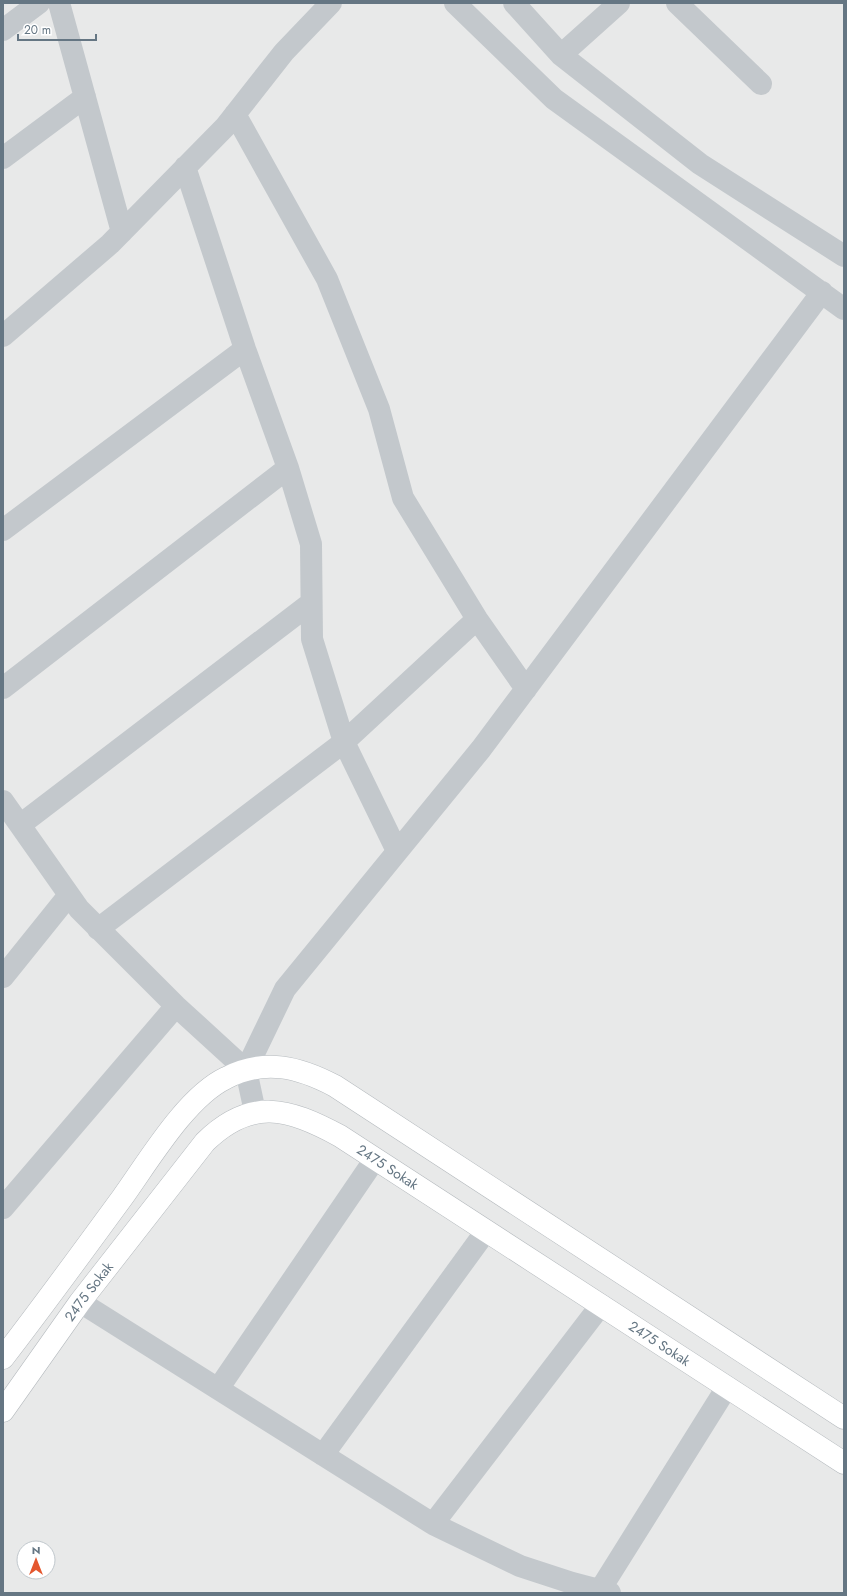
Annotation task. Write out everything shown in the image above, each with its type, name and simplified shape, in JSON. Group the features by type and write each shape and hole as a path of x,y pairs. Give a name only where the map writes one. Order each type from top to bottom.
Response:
{"main road":[{"name":"2475 Sokak","path":"3,1358 191,1104 214,1085 226,1078 246,1070 278,1066 308,1073 335,1086 844,1418"},
{"name":"2475 Sokak","path":"3,1411 80,1302 205,1142 216,1131 230,1121 255,1112 277,1112 309,1122 340,1136 844,1463"}],"street":[{"path":"3,30 40,3"},
{"path":"59,3 122,232"},
{"path":"3,336 122,232 224,127 284,52 331,3"},
{"path":"455,3 554,99 844,308"},
{"path":"514,3 561,55 700,164 844,256"},
{"path":"561,55 619,3"},
{"path":"677,3 761,84"},
{"path":"3,158 85,97"},
{"path":"235,114 327,279 379,410 403,498 477,619 526,688"},
{"path":"185,167 245,349 288,468 310,544 310,603 312,639 344,742 397,851"},
{"path":"246,1070 285,989 481,749 822,292"},
{"path":"3,530 245,349"},
{"path":"3,688 288,468"},
{"path":"20,826 310,603"},
{"path":"98,929 344,742 477,619"},
{"path":"3,800 79,909 176,1006 246,1070 255,1112"},
{"path":"3,977 69,895"},
{"path":"3,1208 176,1006"},
{"path":"218,1389 375,1158"},
{"path":"323,1455 486,1231"},
{"path":"80,1302 433,1524 569,1588 605,1592 727,1387"},
{"path":"433,1524 600,1305"}],"shaded area":[{"path":"3,3 844,3 844,1593 3,1593"}]}
